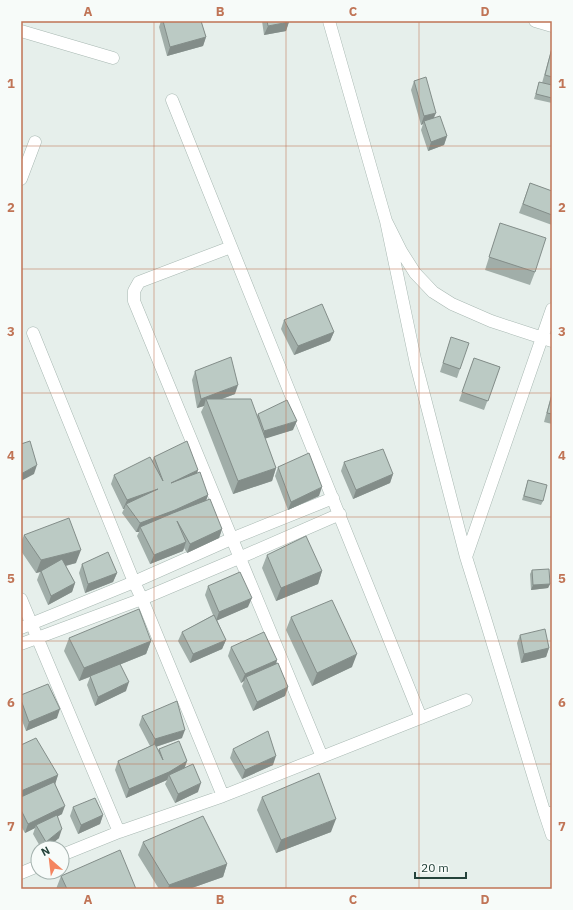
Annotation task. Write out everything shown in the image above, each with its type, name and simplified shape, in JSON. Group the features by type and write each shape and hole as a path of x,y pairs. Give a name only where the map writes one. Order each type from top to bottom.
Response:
{"street":[{"path":"330,21 386,221 416,364 466,557 548,812 552,835"},
{"path":"535,21 552,26"},
{"path":"21,31 113,58"},
{"path":"172,100 422,718"},
{"path":"21,178 35,142"},
{"path":"386,221 401,251 415,273 433,292 452,304 491,321 547,339"},
{"path":"231,247 139,282 134,291 134,301 322,757"},
{"path":"466,557 547,339 552,309"},
{"path":"33,334 222,796"},
{"path":"26,626 134,582 231,538 333,498"},
{"path":"21,644 142,599 340,514"},
{"path":"21,599 26,626 37,638 118,832"},
{"path":"70,853 118,832 222,796 466,700"}],"building":[{"path":"163,21 201,21 206,37 170,47"},
{"path":"267,21 289,21 289,22 268,26"},
{"path":"552,48 552,77 545,75"},
{"path":"426,77 436,113 424,116 414,81"},
{"path":"539,82 552,85 552,98 536,94"},
{"path":"440,116 447,136 431,142 424,121"},
{"path":"530,183 552,191 552,215 523,204"},
{"path":"500,223 546,238 535,272 489,257"},
{"path":"322,304 334,332 298,346 284,320"},
{"path":"451,337 469,343 460,369 443,363"},
{"path":"231,357 238,385 201,399 195,371"},
{"path":"474,358 500,367 488,401 462,392"},
{"path":"552,395 552,414 547,413"},
{"path":"206,399 251,399 276,468 238,481"},
{"path":"287,400 297,421 264,431 258,414"},
{"path":"30,441 37,465 21,474 21,444"},
{"path":"187,441 198,470 171,483 200,472 208,495 175,510 140,523 126,504 158,489 127,500 114,475 150,457 163,481 154,457"},
{"path":"383,449 393,474 356,490 344,462"},
{"path":"309,453 322,487 291,502 278,467"},
{"path":"528,480 547,485 543,501 524,496"},
{"path":"210,499 222,529 190,544 177,521 186,542 154,555 140,527"},
{"path":"69,518 81,550 41,560 24,535"},
{"path":"306,536 322,571 281,588 267,555"},
{"path":"108,552 117,573 88,584 82,564"},
{"path":"62,559 75,583 51,596 41,571"},
{"path":"549,569 550,584 533,585 532,570"},
{"path":"240,572 252,598 219,612 208,586"},
{"path":"332,600 357,654 317,673 291,617"},
{"path":"139,609 151,641 84,668 69,638"},
{"path":"214,615 226,640 193,654 182,632"},
{"path":"545,629 549,648 524,654 520,635"},
{"path":"264,632 277,660 245,674 231,647"},
{"path":"278,663 288,687 257,702 246,677"},
{"path":"120,664 129,682 98,697 90,676"},
{"path":"48,684 60,709 29,722 21,700 21,695"},
{"path":"177,701 185,730 155,739 142,716"},
{"path":"268,731 276,756 245,770 233,749"},
{"path":"36,738 58,775 21,791 21,745"},
{"path":"179,741 187,761 169,772 129,789 118,761 155,744 163,760 159,749"},
{"path":"193,764 201,783 178,794 169,775"},
{"path":"319,773 336,819 281,840 262,797"},
{"path":"54,782 65,806 28,824 21,810 21,797"},
{"path":"95,798 103,815 81,825 73,807"},
{"path":"57,815 62,829 48,840 45,840 36,825"},
{"path":"203,816 227,864 169,885 143,842"},
{"path":"120,850 136,889 67,889 63,880 70,880 70,872"}]}
